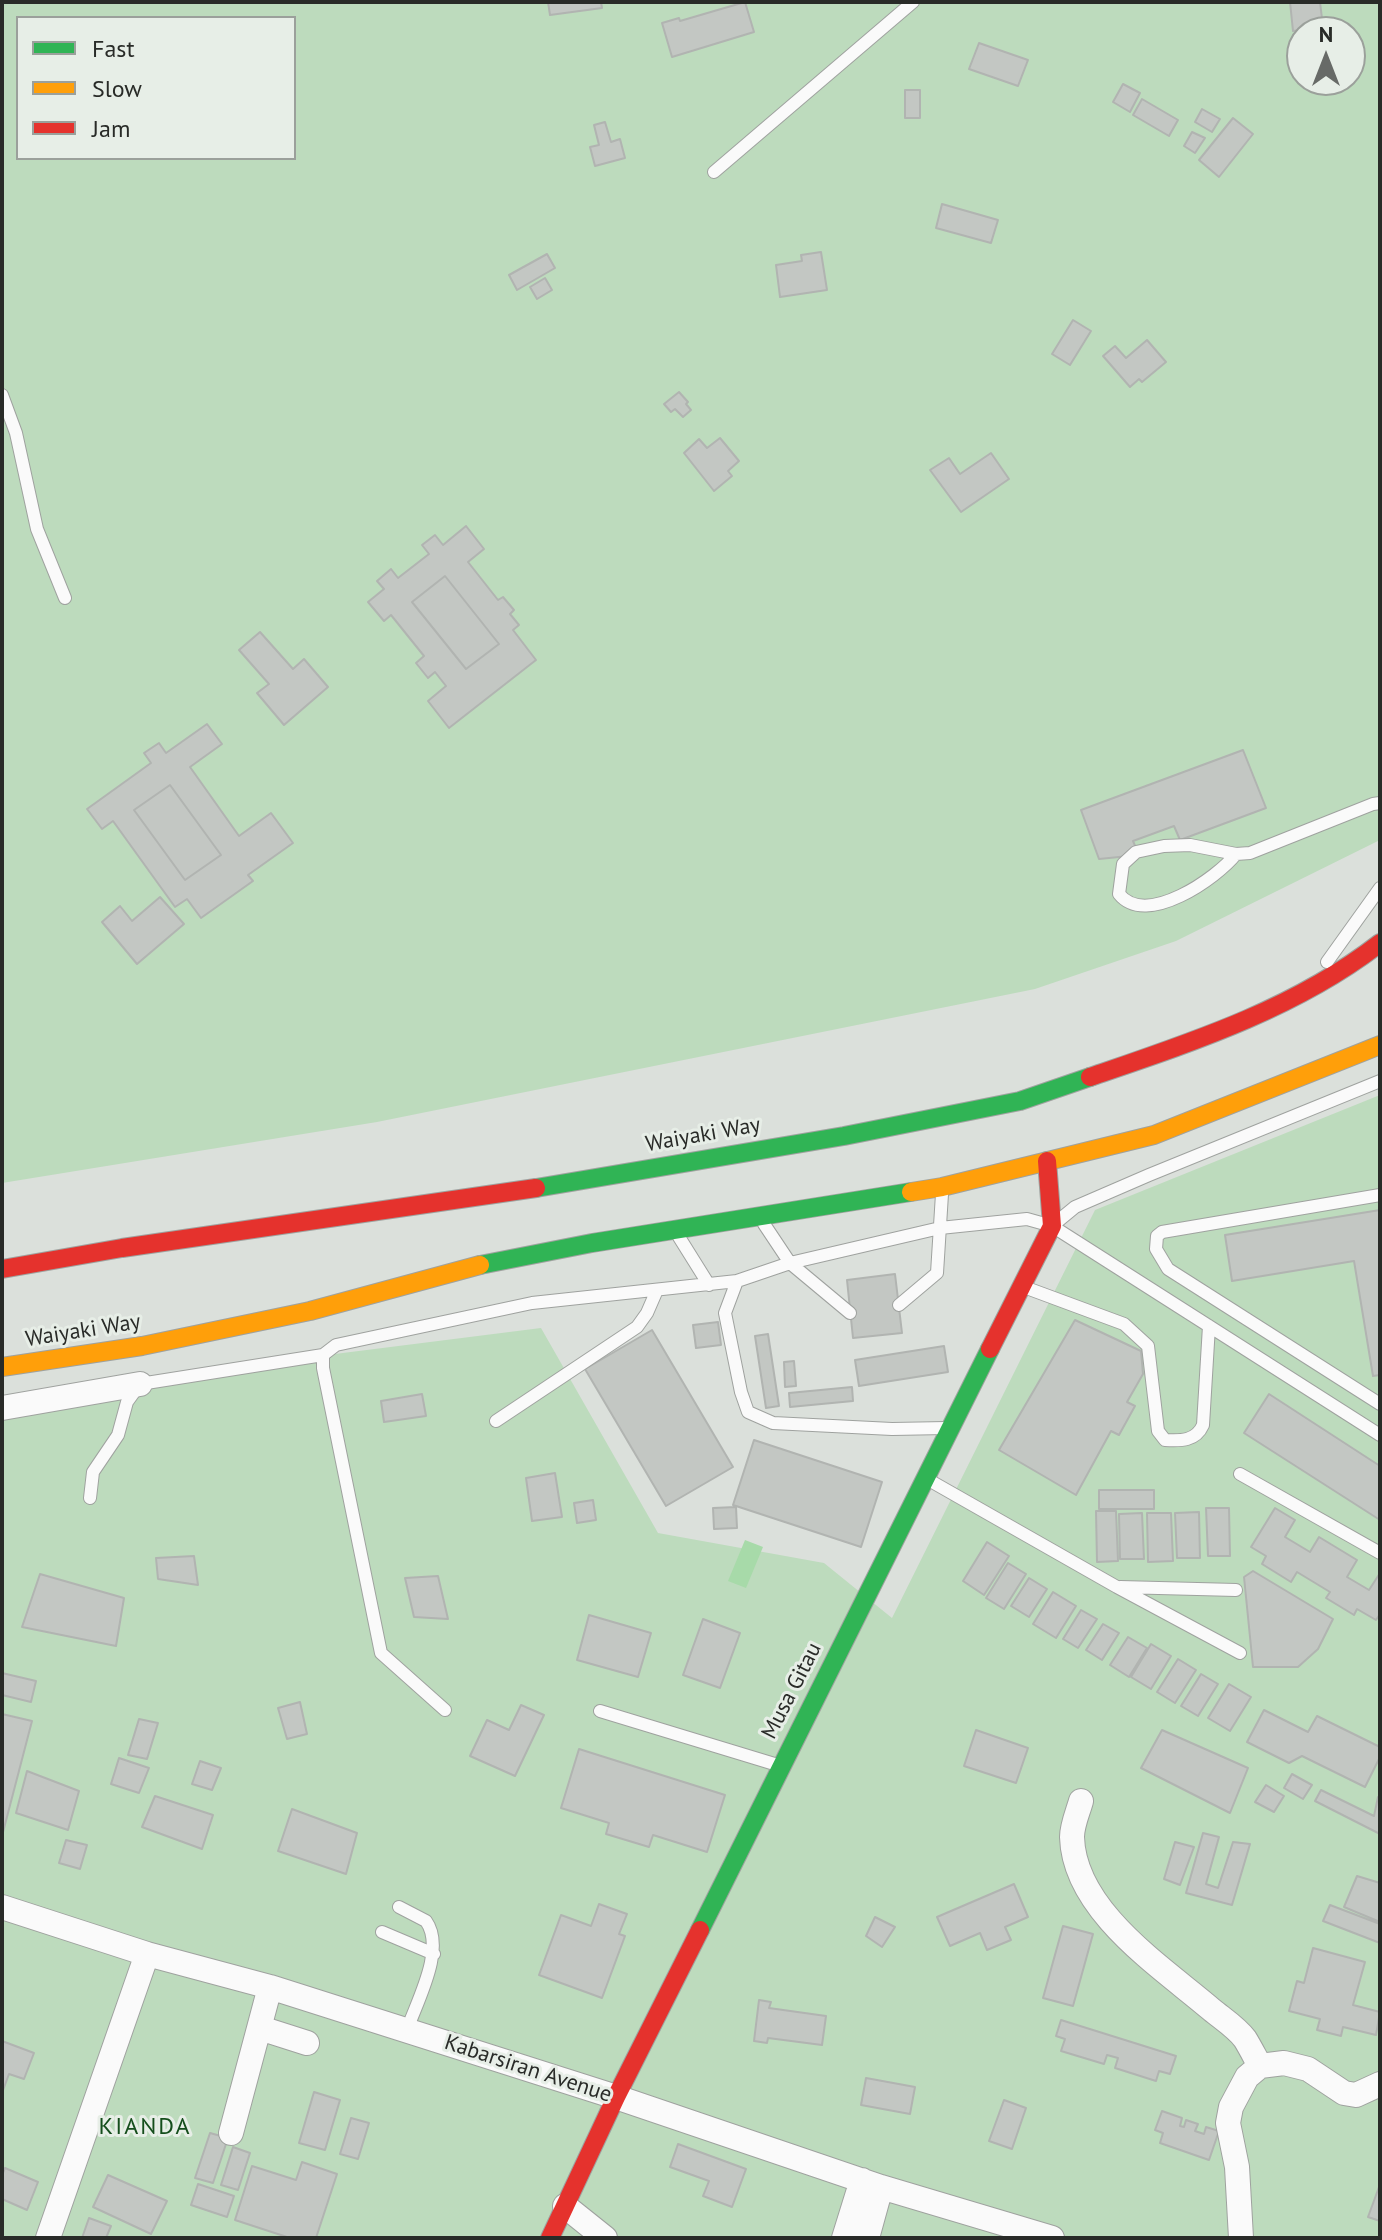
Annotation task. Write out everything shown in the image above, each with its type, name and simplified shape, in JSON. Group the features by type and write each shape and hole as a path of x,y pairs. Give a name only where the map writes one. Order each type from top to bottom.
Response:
{"main road":[{"name":"Waiyaki Way","path":"2,1269 122,1248 482,1197 844,1136 1020,1101 1212,1036 1345,970 1380,943"},
{"name":"Waiyaki Way","path":"2,1367 142,1346 310,1311 490,1262 942,1187 1154,1135 1380,1045"},
{"path":"1047,1161 1052,1226"},
{"name":"Musa Gitau","path":"550,2238 616,2097 1052,1226"}],"street":[{"path":"2,1408 140,1384"},
{"path":"1081,1801 1072,1833 1074,1853 1081,1874 1097,1902 1142,1952 1243,2037 1260,2066"},
{"name":"Kabarsiran Avenue","path":"2,1907 147,1954 270,1987 407,2030 872,2183 1052,2238"},
{"path":"48,2238 147,1954"},
{"path":"231,2133 270,1987"},
{"path":"260,2028 307,2043"},
{"path":"1241,2238 1237,2167 1228,2123 1231,2107 1247,2077 1260,2066 1284,2063 1308,2069 1344,2093 1356,2095 1380,2084"},
{"path":"844,2238 872,2183"},
{"path":"867,2238 872,2183"},
{"path":"565,2206 605,2238"}],"lane":[{"path":"714,172 913,2"},
{"path":"2,395 16,433 37,529 65,598"},
{"path":"1236,854 1226,866 1175,899 1141,906 1124,901 1119,894 1123,864 1136,852 1190,845 1236,854 1250,853 1380,803"},
{"path":"1313,986 1380,888"},
{"path":"1052,1226 1075,1207 1380,1081"},
{"path":"899,1305 937,1273 942,1187"},
{"path":"1380,1195 1162,1232 1157,1236 1156,1249 1168,1269 1380,1404"},
{"path":"759,1217 790,1263 850,1313"},
{"path":"90,1498 93,1472 118,1435 127,1402 140,1384 323,1355 336,1345 532,1303 737,1281 790,1263 940,1228 1027,1219 1052,1226 1380,1435"},
{"path":"675,1231 709,1285"},
{"path":"737,1281 725,1313 748,1412 773,1423 892,1429 950,1428"},
{"path":"1021,1286 1124,1324 1148,1346 1158,1431 1165,1440 1190,1439 1200,1433 1209,1326"},
{"path":"496,1421 637,1327 657,1290"},
{"path":"323,1355 323,1368 381,1653 445,1710"},
{"path":"1240,1474 1380,1553"},
{"path":"925,1478 1240,1653"},
{"path":"1117,1587 1236,1590"},
{"path":"600,1711 781,1766"},
{"path":"399,1907 426,1921 432,1930 434,1954 407,2030"},
{"path":"382,1932 434,1954"}],"shaded area":[{"path":"2,2 1380,2 1380,840 1176,941 1035,989 377,1122 2,1183"},
{"path":"1380,1095 1380,2238 2,2238 2,1396 541,1328 658,1533 824,1563 892,1618 1095,1210"},
{"path":"745,1540 763,1547 746,1588 728,1581"}],"building":[{"path":"548,2 601,2 602,8 550,15"},
{"path":"745,2 754,32 672,57 662,23 679,18 680,21"},
{"path":"1290,2 1320,2 1322,16 1291,16"},
{"path":"979,43 1028,60 1018,86 969,69"},
{"path":"1123,84 1140,93 1130,112 1113,102"},
{"path":"905,90 920,90 920,118 905,118"},
{"path":"1142,99 1178,120 1169,136 1133,115"},
{"path":"1202,109 1220,119 1212,132 1195,122"},
{"path":"1233,118 1253,134 1219,177 1199,160"},
{"path":"605,122 611,142 620,139 625,158 595,166 590,147 599,145 594,125"},
{"path":"1192,132 1205,138 1195,153 1184,146"},
{"path":"942,204 998,220 991,243 936,228"},
{"path":"821,252 827,290 780,297 776,265 802,261 801,255"},
{"path":"547,254 555,268 517,290 509,275"},
{"path":"545,278 552,290 537,299 530,287"},
{"path":"1073,320 1091,331 1070,365 1052,354"},
{"path":"1147,340 1166,362 1142,382 1139,379 1130,387 1103,356 1115,346 1126,358"},
{"path":"679,392 691,410 683,417 675,409 671,412 664,404"},
{"path":"720,438 739,461 728,471 732,476 714,491 684,453 699,439 707,448"},
{"path":"991,453 1009,479 961,512 930,470 949,458 960,474"},
{"path":"466,526 484,549 468,562 498,600 503,597 514,610 510,614 519,625 513,630 536,660 449,728 428,701 446,686 435,672 428,678 416,663 424,656 391,615 384,621 368,602 384,589 377,581 391,569 398,578 429,554 422,545 435,535 443,545","holes":["445,576 499,644 466,669 412,602"]},
{"path":"445,576 499,644 466,669 412,602"},
{"path":"260,632 293,669 304,659 328,687 284,725 257,693 269,684 239,650"},
{"path":"207,724 222,744 190,767 239,836 271,813 293,843 248,875 253,881 201,918 187,899 175,907 113,821 102,829 87,809 151,763 144,753 159,743 166,753","holes":["170,785 221,855 185,880 134,810"]},
{"path":"1243,750 1266,808 1180,840 1174,826 1133,841 1139,855 1099,859 1081,810"},
{"path":"170,785 221,855 185,880 134,810"},
{"path":"160,897 184,924 137,964 102,922 120,906 132,921"},
{"path":"1380,1210 1380,1375 1373,1376 1354,1261 1232,1281 1225,1235"},
{"path":"895,1274 902,1333 853,1338 847,1280"},
{"path":"1075,1320 1141,1351 1143,1374 1127,1402 1135,1406 1119,1435 1111,1431 1076,1495 999,1450"},
{"path":"718,1322 721,1345 696,1348 693,1325"},
{"path":"652,1330 733,1467 666,1506 585,1369"},
{"path":"768,1334 779,1406 766,1408 755,1336"},
{"path":"944,1346 948,1372 859,1386 855,1360"},
{"path":"794,1361 796,1386 785,1387 784,1362"},
{"path":"852,1387 853,1401 790,1407 789,1393"},
{"path":"422,1394 426,1416 384,1422 381,1401"},
{"path":"1269,1394 1380,1466 1380,1520 1244,1433"},
{"path":"754,1440 882,1482 861,1547 733,1505"},
{"path":"555,1473 562,1517 532,1521 526,1478"},
{"path":"1099,1490 1154,1490 1154,1509 1099,1509"},
{"path":"593,1500 596,1520 577,1523 574,1503"},
{"path":"736,1507 737,1528 714,1529 713,1508"},
{"path":"1206,1508 1229,1508 1230,1556 1208,1556"},
{"path":"1275,1508 1295,1520 1285,1537 1310,1552 1319,1537 1357,1560 1347,1577 1369,1590 1380,1573 1380,1614 1376,1620 1357,1609 1354,1615 1326,1598 1330,1592 1297,1572 1291,1582 1262,1564 1266,1556 1251,1547"},
{"path":"1096,1511 1116,1511 1118,1561 1097,1562"},
{"path":"1199,1512 1200,1558 1177,1558 1175,1513"},
{"path":"1142,1513 1144,1559 1120,1559 1119,1514"},
{"path":"1147,1513 1171,1513 1173,1561 1148,1562"},
{"path":"987,1542 1009,1556 984,1595 963,1581"},
{"path":"194,1556 198,1585 158,1579 156,1558"},
{"path":"1008,1563 1026,1574 1004,1609 986,1598"},
{"path":"1253,1571 1333,1619 1318,1649 1298,1667 1253,1667 1244,1577"},
{"path":"40,1574 124,1598 116,1646 22,1627"},
{"path":"438,1576 448,1619 414,1617 405,1578"},
{"path":"1029,1578 1047,1589 1029,1617 1011,1606"},
{"path":"1053,1592 1076,1606 1056,1638 1033,1624"},
{"path":"1081,1610 1097,1619 1078,1648 1063,1639"},
{"path":"589,1615 651,1633 638,1677 577,1660"},
{"path":"703,1619 740,1633 720,1688 683,1675"},
{"path":"1103,1624 1119,1633 1102,1660 1086,1650"},
{"path":"1128,1637 1147,1648 1129,1677 1110,1665"},
{"path":"1151,1644 1171,1656 1151,1689 1131,1677"},
{"path":"1178,1659 1196,1670 1175,1703 1157,1692"},
{"path":"2,1673 36,1681 31,1702 2,1695"},
{"path":"1201,1674 1218,1684 1198,1716 1181,1706"},
{"path":"1229,1684 1251,1697 1230,1731 1208,1718"},
{"path":"300,1702 307,1734 287,1739 278,1708"},
{"path":"521,1705 544,1715 515,1776 470,1756 487,1720 509,1730"},
{"path":"1264,1710 1308,1732 1317,1716 1380,1747 1380,1757 1365,1787 1302,1756 1289,1763 1247,1742"},
{"path":"2,1714 32,1721 2,1836"},
{"path":"139,1719 158,1723 147,1759 128,1755"},
{"path":"976,1730 1028,1748 1016,1783 964,1766"},
{"path":"1162,1730 1248,1768 1230,1813 1141,1768"},
{"path":"579,1749 725,1795 707,1852 653,1835 649,1847 606,1834 609,1823 561,1808"},
{"path":"119,1758 149,1768 139,1793 111,1784"},
{"path":"200,1761 221,1768 212,1790 192,1784"},
{"path":"27,1771 79,1791 68,1830 16,1813"},
{"path":"1292,1774 1312,1785 1303,1799 1284,1788"},
{"path":"1266,1785 1284,1796 1274,1812 1255,1802"},
{"path":"1321,1790 1374,1816 1380,1797 1380,1834 1315,1801"},
{"path":"155,1796 213,1815 202,1849 142,1827"},
{"path":"292,1809 357,1833 346,1874 278,1851"},
{"path":"1203,1833 1219,1837 1206,1884 1218,1888 1233,1842 1250,1844 1232,1905 1186,1893"},
{"path":"66,1840 87,1845 80,1869 59,1863"},
{"path":"1175,1842 1194,1847 1180,1885 1164,1879"},
{"path":"1357,1876 1380,1883 1380,1922 1344,1907"},
{"path":"1014,1884 1028,1917 1005,1927 1011,1940 987,1950 980,1933 950,1946 937,1917"},
{"path":"599,1904 627,1914 619,1934 625,1936 602,1998 539,1975 561,1915 591,1926"},
{"path":"1330,1905 1380,1924 1380,1943 1323,1921"},
{"path":"875,1917 895,1927 882,1947 866,1936"},
{"path":"1063,1926 1093,1934 1073,2006 1043,1998"},
{"path":"1313,1948 1365,1962 1353,2005 1380,2012 1376,2035 1343,2027 1341,2036 1317,2030 1320,2019 1289,2011 1297,1981 1304,1983"},
{"path":"759,2000 771,2002 769,2008 826,2016 822,2045 768,2038 767,2043 754,2041"},
{"path":"1061,2020 1176,2056 1170,2074 1159,2071 1156,2081 1115,2068 1118,2058 1107,2055 1104,2064 1061,2051 1065,2039 1056,2036"},
{"path":"2,2041 34,2053 24,2079 9,2074 2,2093"},
{"path":"866,2078 915,2087 910,2114 861,2105"},
{"path":"314,2092 340,2100 325,2150 299,2143"},
{"path":"1004,2100 1026,2108 1012,2149 989,2141"},
{"path":"1162,2111 1182,2118 1180,2126 1184,2127 1186,2120 1198,2124 1195,2131 1204,2134 1206,2127 1219,2131 1209,2160 1160,2143 1163,2133 1155,2130"},
{"path":"351,2118 369,2123 358,2159 340,2154"},
{"path":"210,2133 228,2138 213,2183 195,2178"},
{"path":"678,2144 746,2169 732,2207 703,2196 709,2181 670,2167"},
{"path":"233,2147 250,2153 238,2190 221,2185"},
{"path":"302,2162 337,2174 316,2238 290,2238 235,2220 252,2166 296,2180"},
{"path":"5,2168 38,2182 27,2210 2,2199"},
{"path":"108,2175 167,2201 151,2234 93,2207"},
{"path":"198,2184 234,2196 227,2217 191,2205"},
{"path":"1380,2187 1380,2221 1368,2217"},
{"path":"89,2218 111,2226 106,2238 82,2238"}],"traffic: fast":[{"path":"536,1188 844,1136 1020,1101 1090,1077"},
{"path":"480,1265 592,1243 911,1192"},
{"path":"700,1930 990,1349"}],"traffic: slow":[{"path":"911,1192 1154,1135 1380,1045"},
{"path":"2,1367 142,1346 310,1311 480,1265"}],"traffic: jam":[{"path":"1090,1077 1241,1022 1313,987 1380,943"},
{"path":"990,1349 1052,1226 1047,1161"},
{"path":"2,1269 122,1248 536,1188"},
{"path":"550,2238 700,1930"}],"district":[{"name":"KIANDA","path":"145,2127"}]}
